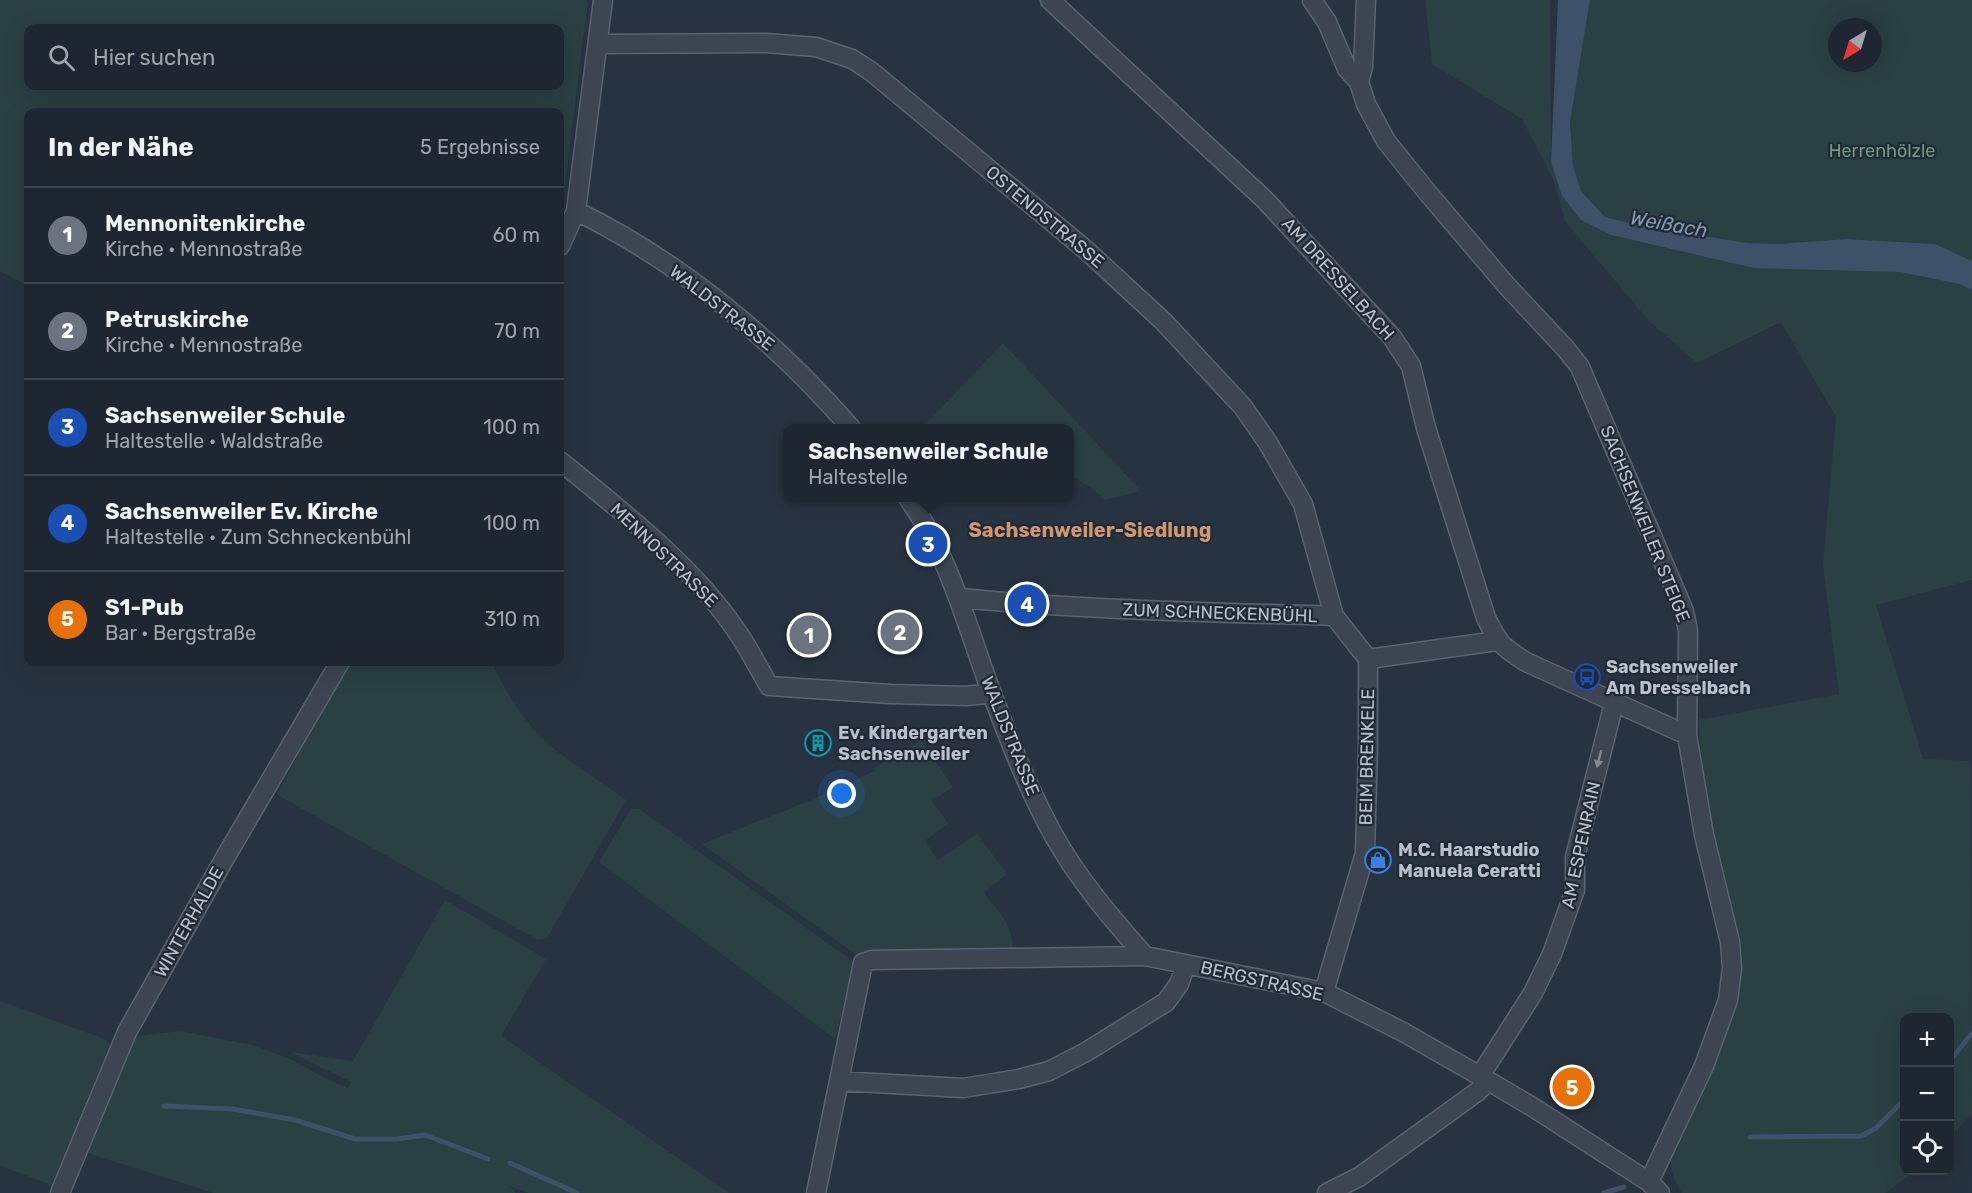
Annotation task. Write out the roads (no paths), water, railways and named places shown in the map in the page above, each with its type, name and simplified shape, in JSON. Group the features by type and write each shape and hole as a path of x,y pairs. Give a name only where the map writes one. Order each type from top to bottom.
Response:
{"street":[{"path":"564,237 576,211 603,0"},
{"name":"AM DRESSELBACH","path":"1050,0 1264,199 1402,350 1411,366 1426,428 1486,618 1497,641"},
{"path":"1312,0 1326,22 1347,69 1359,82"},
{"name":"SACHSENWEILER STEIGE","path":"1366,0 1363,67 1359,82 1366,104 1386,141 1427,192 1580,367 1683,611 1688,632 1687,735 1704,835 1730,942 1732,968 1728,1000 1655,1187"},
{"name":"OSTENDSTRASSE","path":"598,44 756,42 816,47 852,59 872,72 1086,250 1164,322 1243,407 1268,443 1303,504 1334,616"},
{"name":"WALDSTRASSE","path":"576,211 600,223 673,268 733,313 790,364 846,424"},
{"name":"MENNOSTRASSE","path":"564,464 652,539 703,588 736,629 769,686 890,694 967,696 992,693"},
{"name":"WALDSTRASSE","path":"910,502 936,543 960,598 992,693 1031,791 1055,838 1115,922 1145,956"},
{"name":"ZUM SCHNECKENBÜHL","path":"960,598 1131,610 1334,616 1368,659"},
{"path":"1368,659 1497,641 1526,662 1687,735"},
{"name":"BEIM BRENKELE","path":"1324,992 1365,853 1368,659"},
{"name":"WINTERHALDE","path":"60,1193 127,1032 226,856 338,666"},
{"name":"AM ESPENRAIN","path":"1328,1193 1359,1177 1477,1092 1533,993 1552,954 1575,890 1575,857 1614,703"},
{"name":"BERGSTRASSE","path":"839,1081 863,963 872,960 1145,956 1324,992 1484,1078 1655,1187"},
{"path":"816,1193 839,1081 963,1088 1019,1079 1049,1071 1086,1052 1166,1002 1179,984 1186,964"}],"water":[{"path":"1558,0 1590,0 1570,122 1573,166 1581,191 1605,217 1646,227 1748,243 1778,244 1846,239 1935,244 1972,261 1972,290 1960,284 1900,272 1754,268 1611,235 1581,220 1562,196 1551,162"}],"waterway":[{"path":"1954,1056 1972,1033"},
{"path":"1750,1137 1861,1136 1876,1128 1900,1104"},
{"path":"164,1106 233,1109 295,1120 355,1139 397,1139 425,1135 488,1159"},
{"path":"510,1163 577,1193"},
{"path":"1604,1193 1624,1187"}],"place":[{"name":"Sachsenweiler Schule","path":"928,544"},
{"name":"Sachsenweiler Ev. Kirche","path":"1027,604"},
{"name":"Petruskirche","path":"900,632"},
{"name":"Mennonitenkirche","path":"809,635"},
{"name":"Sachsenweiler Am Dresselbach","path":"1587,677"},
{"name":"Ev. Kindergarten Sachsenweiler","path":"818,743"},
{"name":"M.C. Haarstudio Manuela Ceratti","path":"1378,860"},
{"name":"S1-Pub","path":"1572,1087"}],"district":[{"name":"Sachsenweiler-Siedlung","path":"1090,530"}],"park label":[{"name":"Herrenhölzle","path":"1882,151"}],"water label":[{"name":"Weißach","path":"1669,224"}]}
